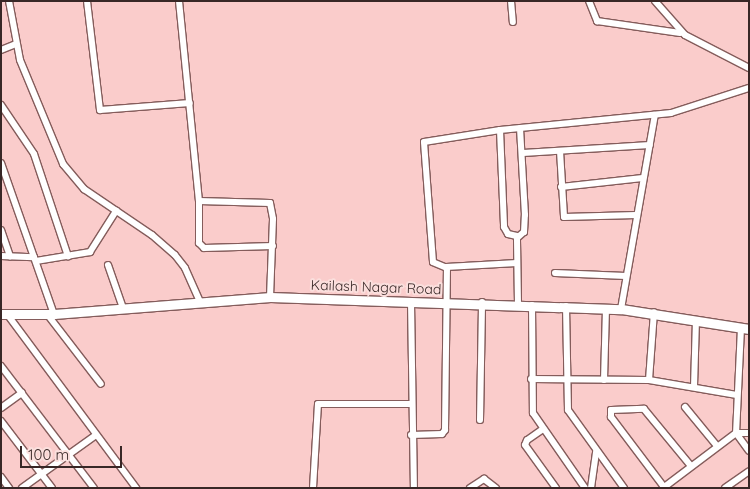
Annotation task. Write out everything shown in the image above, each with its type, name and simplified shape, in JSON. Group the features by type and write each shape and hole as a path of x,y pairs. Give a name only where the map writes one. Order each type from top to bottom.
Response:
{"street":[{"path":"9,1 16,44 63,164 84,189 152,234 175,255 185,268 199,300"},
{"path":"87,1 100,110 190,102"},
{"path":"179,1 199,201 199,244 202,247 273,246"},
{"path":"511,1 513,22"},
{"path":"589,1 597,21 681,33 749,68"},
{"path":"655,1 681,33"},
{"path":"1,50 16,44"},
{"path":"517,263 446,266 433,262 424,142 500,130 655,115 692,107 749,88"},
{"path":"1,105 34,154 68,256"},
{"path":"621,309 655,115"},
{"path":"518,304 517,236 524,230 523,153 520,128"},
{"path":"500,130 504,227 508,234 517,236"},
{"path":"523,153 650,145"},
{"path":"560,151 562,214 566,218 636,215"},
{"path":"1,163 35,259 51,314 102,384"},
{"path":"561,187 643,178"},
{"path":"199,201 270,203 273,208 270,297"},
{"path":"1,256 35,259 68,256 93,249 116,211"},
{"path":"1,230 10,256"},
{"path":"108,265 123,308"},
{"path":"411,435 442,434 445,430 448,303 446,266"},
{"path":"555,273 626,276"},
{"name":"Kailash Nagar Road","path":"4,314 51,314 199,300 270,297 448,303 482,302 621,309 654,312 745,329"},
{"path":"411,302 411,435 414,488"},
{"path":"480,420 482,302"},
{"path":"532,305 532,413 585,488"},
{"path":"566,306 565,380 568,410 624,488"},
{"path":"604,380 606,309"},
{"path":"650,380 654,312"},
{"path":"4,314 136,488"},
{"path":"694,387 696,320"},
{"path":"745,329 737,395 736,433 749,451"},
{"path":"1,366 94,488"},
{"path":"531,379 650,380 737,395"},
{"path":"1,408 22,393"},
{"path":"314,487 318,404 411,404"},
{"path":"685,407 717,446"},
{"path":"691,466 644,410 611,410 611,417 663,487 736,433 749,433"},
{"path":"1,421 52,488"},
{"path":"543,429 527,440 526,445 556,488"},
{"path":"22,488 96,435"},
{"path":"591,488 596,451"},
{"path":"725,488 749,471"},
{"path":"1,477 9,488"},
{"path":"470,488 484,480 496,488"}]}
